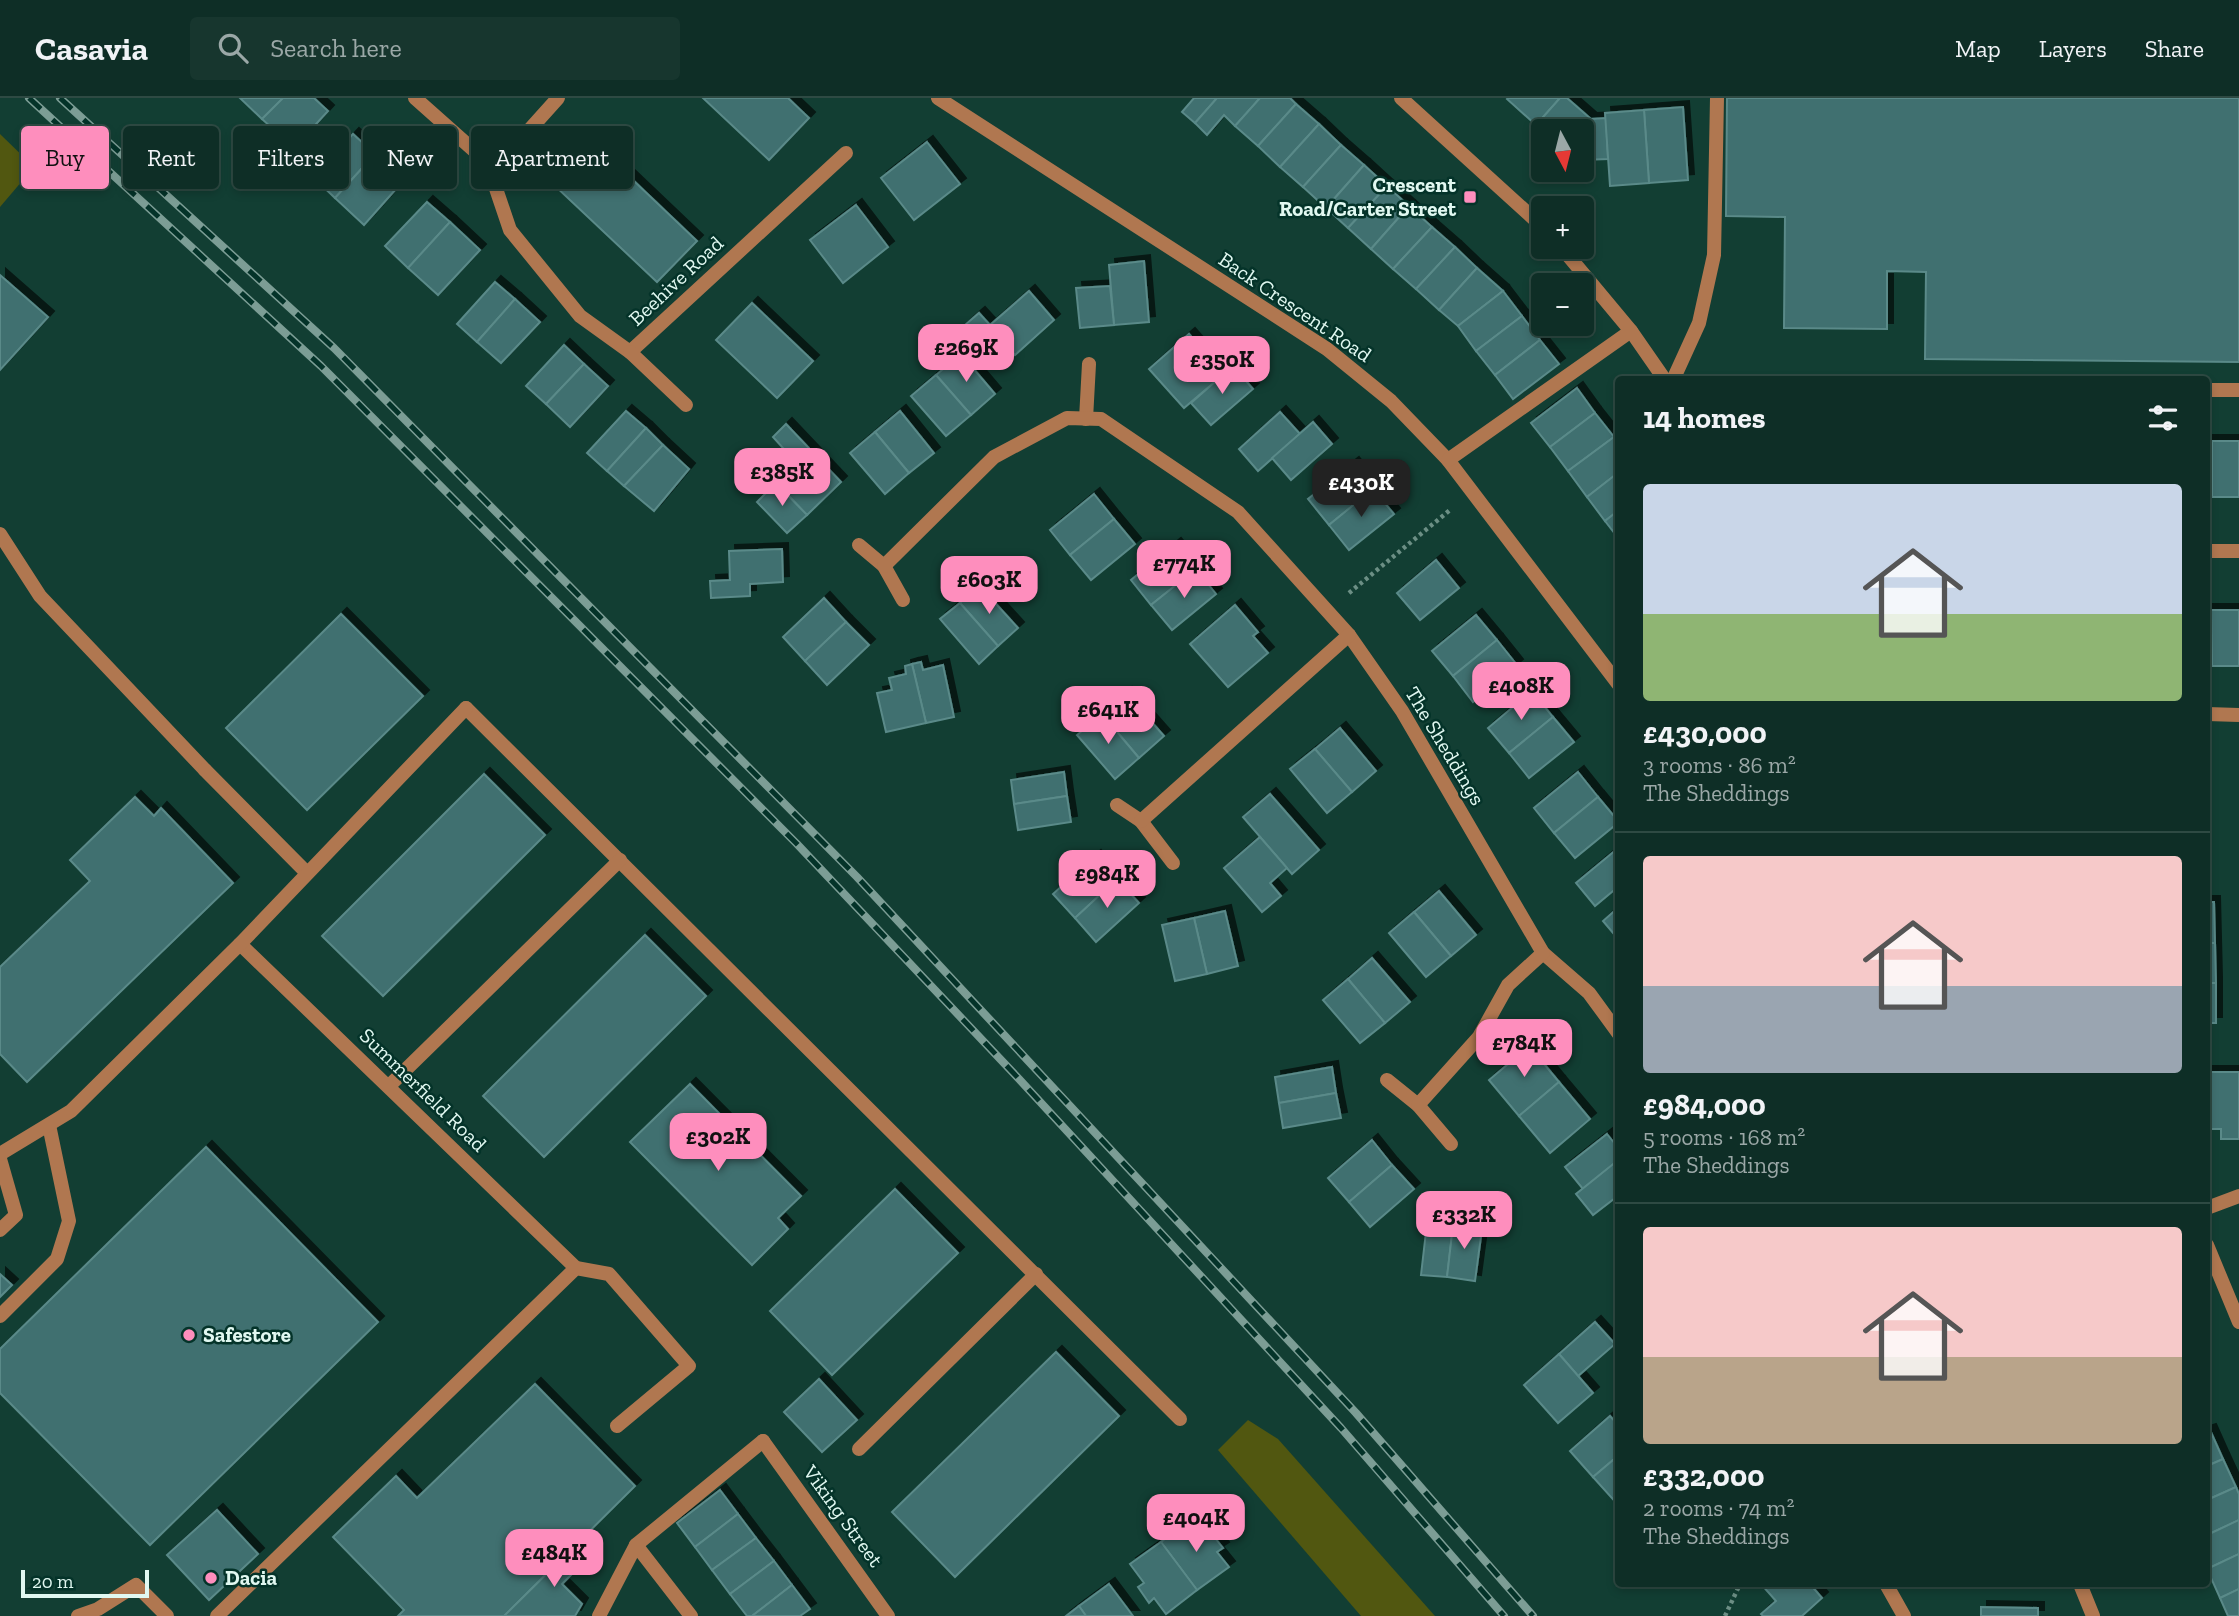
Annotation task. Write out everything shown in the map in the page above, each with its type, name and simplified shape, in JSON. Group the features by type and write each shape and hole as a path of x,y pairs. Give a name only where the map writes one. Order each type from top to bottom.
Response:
{"street":[{"name":"Beehive Road","path":"415,98 471,148"},
{"path":"533,126 558,98"},
{"name":"Back Crescent Road","path":"938,98 1327,349 1391,401 1448,460 1615,680"},
{"path":"1401,98 1531,216"},
{"path":"1675,376 1699,323 1714,255 1717,98"},
{"name":"Beehive Road","path":"496,189 510,230 580,316 629,352 846,153"},
{"path":"1571,259 1631,331 1662,376"},
{"path":"1448,460 1631,331"},
{"path":"629,352 686,405"},
{"path":"884,566 994,457 1067,418 1086,419 1089,364"},
{"path":"2210,390 2239,390"},
{"name":"The Sheddings","path":"1086,419 1101,419 1238,512 1349,635 1402,711 1543,953 1589,993 1615,1029"},
{"path":"0,534 40,596 307,873"},
{"path":"859,545 884,566 903,600"},
{"path":"2210,551 2239,551"},
{"path":"1141,821 1349,635"},
{"path":"0,1230 16,1215 0,1157 71,1111 240,944 467,708 1180,1419"},
{"path":"2210,714 2239,715"},
{"path":"1117,805 1141,821 1173,863"},
{"path":"390,1086 620,860"},
{"name":"Summerfield Road","path":"240,944 576,1268"},
{"path":"1418,1105 1479,1037 1508,985 1543,953"},
{"path":"1387,1080 1418,1105 1451,1144"},
{"path":"0,1316 57,1259 69,1221 49,1125"},
{"path":"2210,1207 2239,1196"},
{"path":"2210,1252 2239,1322"},
{"path":"217,1616 576,1268 609,1274 689,1366 617,1426"},
{"path":"859,1449 1036,1274"},
{"name":"Viking Street","path":"636,1545 763,1441 888,1616"},
{"path":"599,1616 636,1545 691,1616"},
{"path":"78,1616 98,1609 136,1585 167,1616"},
{"path":"1888,1587 1904,1616"},
{"path":"2081,1587 2093,1616"}],"path":[{"path":"1327,610 1473,493"},
{"path":"1725,1616 1739,1587"}],"green space":[{"path":"0,134 21,154 21,182 0,207"},
{"path":"1248,1420 1278,1439 1435,1616 1361,1616 1218,1450"}],"building":[{"path":"240,98 283,98 262,119"},
{"path":"283,98 314,98 328,111 314,126 270,126 262,119"},
{"path":"703,98 788,98 809,118 769,160"},
{"path":"1194,98 1217,98 1195,123 1182,112"},
{"path":"1217,98 1260,98 1235,126 1224,115 1207,135 1195,123"},
{"path":"1260,98 1290,98 1296,104 1258,146 1235,126"},
{"path":"1560,98 1541,119 1531,121 1507,99"},
{"path":"1560,98 1567,98 1591,119 1541,119"},
{"path":"1727,98 2239,98 2239,362 1925,359 1926,272 1887,271 1887,329 1784,328 1785,217 1726,216"},
{"path":"1296,104 1319,124 1280,167 1258,146"},
{"path":"1683,107 1688,180 1649,183 1644,110"},
{"path":"1644,110 1649,183 1610,186 1605,113"},
{"path":"1606,118 1608,159 1594,160 1594,119 1591,119"},
{"path":"1319,124 1341,145 1303,187 1280,167"},
{"path":"353,134 363,143 363,167 349,183 349,138"},
{"path":"927,142 960,184 914,220 881,178"},
{"path":"1341,145 1364,165 1326,208 1303,187"},
{"path":"1364,165 1387,186 1348,228 1326,208"},
{"path":"363,167 363,189 396,189 364,225 335,198 343,189 349,189 349,183"},
{"path":"633,180 697,241 657,282 558,189 633,189"},
{"path":"1387,186 1409,206 1371,249 1348,228"},
{"path":"326,189 343,189 335,198"},
{"path":"427,202 450,222 408,268 385,246"},
{"path":"856,205 888,247 843,283 810,240"},
{"path":"1409,206 1432,227 1393,269 1371,249"},
{"path":"450,222 480,250 438,295 408,268"},
{"path":"1432,227 1455,247 1416,289 1393,269"},
{"path":"1455,247 1477,268 1439,310 1416,289"},
{"path":"1144,261 1149,322 1114,325 1109,265"},
{"path":"1477,268 1503,291 1458,326 1439,310"},
{"path":"0,275 48,317 0,370"},
{"path":"495,282 515,299 477,342 457,324"},
{"path":"1110,286 1114,325 1080,328 1076,288"},
{"path":"1029,291 1054,320 1015,355 1003,342 990,353 965,325 979,313 990,325"},
{"path":"1503,291 1522,316 1476,351 1458,326"},
{"path":"515,299 540,322 501,363 477,342"},
{"path":"752,303 813,361 777,398 716,340"},
{"path":"1522,316 1531,328 1531,336 1537,336 1540,340 1495,375 1476,351"},
{"path":"1189,334 1224,374 1184,408 1149,369"},
{"path":"1540,340 1559,364 1513,399 1495,375"},
{"path":"564,345 584,364 546,404 526,386"},
{"path":"961,354 995,394 971,415 936,375"},
{"path":"584,364 608,386 570,427 546,404"},
{"path":"1233,366 1253,389 1211,425 1191,403"},
{"path":"936,375 971,415 946,436 911,396"},
{"path":"1577,388 1595,413 1550,447 1531,423"},
{"path":"626,411 646,428 607,471 587,453"},
{"path":"900,411 934,453 909,473 875,432"},
{"path":"1280,412 1300,434 1258,471 1239,449"},
{"path":"1595,413 1614,437 1568,471 1550,447"},
{"path":"1313,422 1332,444 1291,480 1272,458"},
{"path":"786,424 841,482 807,515 762,468 783,448 773,437"},
{"path":"646,428 663,445 624,486 607,471"},
{"path":"875,432 909,473 885,494 850,453"},
{"path":"1614,437 1615,475 1587,497 1568,471"},
{"path":"2210,441 2212,441 2210,497"},
{"path":"2212,441 2239,441 2239,497 2212,497"},
{"path":"663,445 689,469 654,511 624,486"},
{"path":"1353,463 1373,489 1329,525 1308,499"},
{"path":"1615,475 1615,513 1605,521 1587,497"},
{"path":"776,483 807,515 787,533 757,502"},
{"path":"1373,489 1394,514 1349,550 1329,525"},
{"path":"1094,494 1114,519 1070,555 1050,530"},
{"path":"1615,513 1615,534 1605,521"},
{"path":"1114,519 1135,544 1091,580 1070,555"},
{"path":"1175,544 1196,569 1151,605 1131,580"},
{"path":"782,549 783,582 750,584 750,596 711,598 710,581 730,580 729,551"},
{"path":"1436,560 1459,588 1420,620 1397,593"},
{"path":"1196,569 1216,594 1172,630 1151,605"},
{"path":"979,585 1018,628 998,646 960,603"},
{"path":"824,598 846,622 805,661 783,637"},
{"path":"960,603 998,646 979,664 940,619"},
{"path":"1235,605 1258,632 1253,636 1268,653 1228,687 1190,644"},
{"path":"2210,610 2211,610 2210,666"},
{"path":"2211,610 2239,610 2239,666 2212,666"},
{"path":"341,614 423,696 307,810 226,728"},
{"path":"1476,615 1497,640 1453,676 1432,651"},
{"path":"846,622 869,645 827,685 805,661"},
{"path":"1497,640 1517,665 1473,702 1453,676"},
{"path":"921,662 923,670 943,665 954,717 926,723 912,664"},
{"path":"912,664 926,723 886,732 877,693 892,690 889,678 906,674 905,666"},
{"path":"1532,691 1553,717 1509,753 1488,728"},
{"path":"1126,693 1164,736 1139,758 1102,714"},
{"path":"1102,714 1139,758 1115,779 1077,735"},
{"path":"1553,717 1574,742 1529,778 1509,753"},
{"path":"1340,728 1376,771 1352,792 1315,749"},
{"path":"1315,749 1352,792 1327,813 1290,769"},
{"path":"1064,772 1067,796 1014,804 1011,780"},
{"path":"1578,772 1598,797 1554,833 1534,808"},
{"path":"484,774 545,835 383,996 322,936"},
{"path":"1270,794 1319,850 1292,874 1243,817"},
{"path":"1067,796 1071,822 1018,830 1014,804"},
{"path":"135,797 154,816 161,808 233,883 27,1082 0,1054 0,967 90,881 70,860"},
{"path":"1598,797 1615,817 1615,825 1575,858 1554,833"},
{"path":"1260,837 1287,868 1270,883 1281,896 1262,912 1224,868"},
{"path":"1615,851 1615,889 1595,906 1576,883"},
{"path":"1095,856 1117,879 1075,918 1053,894"},
{"path":"1117,879 1139,903 1096,942 1075,918"},
{"path":"1439,891 1476,935 1451,956 1414,912"},
{"path":"2210,902 2214,902 2215,943 2210,943"},
{"path":"1615,910 1615,935 1603,921"},
{"path":"1225,911 1238,966 1207,974 1194,918"},
{"path":"1414,912 1451,956 1426,977 1389,933"},
{"path":"1194,918 1207,974 1175,981 1162,925"},
{"path":"645,935 706,996 544,1157 483,1096"},
{"path":"2210,943 2215,943 2216,983 2210,983"},
{"path":"1372,958 1410,1002 1385,1023 1348,979"},
{"path":"1348,979 1385,1023 1360,1043 1323,1000"},
{"path":"2210,983 2216,983 2216,1023 2210,1023"},
{"path":"1526,1042 1559,1082 1519,1116 1489,1080 1508,1064 1504,1059"},
{"path":"1332,1067 1336,1093 1279,1103 1275,1077"},
{"path":"2210,1072 2239,1072 2239,1139 2221,1139 2221,1129 2210,1129"},
{"path":"1559,1082 1590,1119 1550,1153 1519,1116"},
{"path":"690,1084 801,1196 778,1218 788,1229 752,1265 630,1142"},
{"path":"1336,1093 1341,1118 1283,1128 1279,1103"},
{"path":"1607,1134 1615,1144 1615,1163 1583,1189 1565,1167"},
{"path":"1372,1140 1392,1165 1349,1202 1328,1178"},
{"name":"Safestore","path":"206,1147 378,1322 150,1545 0,1393 0,1349"},
{"path":"1615,1163 1615,1198 1593,1215 1576,1194"},
{"path":"1392,1165 1414,1189 1370,1227 1349,1202"},
{"path":"895,1189 958,1253 832,1375 770,1311"},
{"path":"1446,1216 1454,1217 1447,1277 1421,1275 1427,1223 1445,1225"},
{"path":"1454,1217 1463,1218 1462,1226 1482,1229 1475,1281 1447,1277"},
{"path":"0,1274 12,1285 0,1297"},
{"path":"1595,1322 1615,1344 1578,1376 1559,1354"},
{"path":"1056,1352 1119,1416 955,1577 892,1512"},
{"path":"1559,1354 1593,1393 1558,1423 1524,1385"},
{"path":"819,1379 857,1420 822,1452 784,1412"},
{"path":"535,1384 635,1486 504,1616 398,1616 404,1610 333,1537 396,1476 417,1498"},
{"path":"1610,1416 1615,1422 1615,1458 1593,1477 1570,1451"},
{"path":"2210,1430 2223,1459 2210,1465"},
{"path":"1615,1458 1615,1502 1593,1477"},
{"path":"2223,1459 2236,1487 2210,1499 2210,1465"},
{"path":"2236,1487 2239,1494 2239,1520 2210,1534 2210,1499"},
{"path":"720,1490 738,1514 695,1547 677,1523"},
{"name":"Dacia","path":"217,1510 258,1554 209,1600 167,1555"},
{"path":"738,1514 756,1538 712,1570 695,1547"},
{"path":"1191,1519 1205,1537 1211,1533 1223,1548 1217,1552 1229,1567 1197,1590 1161,1542"},
{"path":"2239,1520 2239,1554 2210,1568 2210,1534"},
{"path":"756,1538 774,1561 730,1594 712,1570"},
{"path":"581,1540 594,1552 562,1584 582,1604 575,1616 504,1616"},
{"path":"1161,1542 1197,1590 1166,1614 1154,1598 1149,1603 1138,1587 1144,1583 1130,1564"},
{"path":"2239,1554 2239,1589 2220,1598 2210,1576 2210,1568"},
{"path":"774,1561 792,1585 752,1616 747,1616 730,1594"},
{"path":"1109,1584 1133,1616 1086,1616 1079,1606"},
{"path":"792,1585 810,1609 800,1616 752,1616"},
{"path":"1764,1587 1813,1587 1822,1598 1802,1616 1761,1614 1776,1601"},
{"path":"2239,1589 2239,1616 2228,1616 2220,1598"},
{"path":"1079,1606 1086,1616 1066,1616"},
{"path":"1981,1607 2038,1608 2038,1616 1981,1616"}],"railway":[{"path":"29,98 321,366 797,844 1019,1079 1341,1428 1504,1616"},
{"path":"60,98 334,348 857,877 1356,1413 1533,1616"}],"place":[{"name":"Crescent Road/Carter Street","path":"1470,197"},
{"name":"Safestore","path":"189,1335"},
{"name":"Dacia","path":"211,1578"}]}
